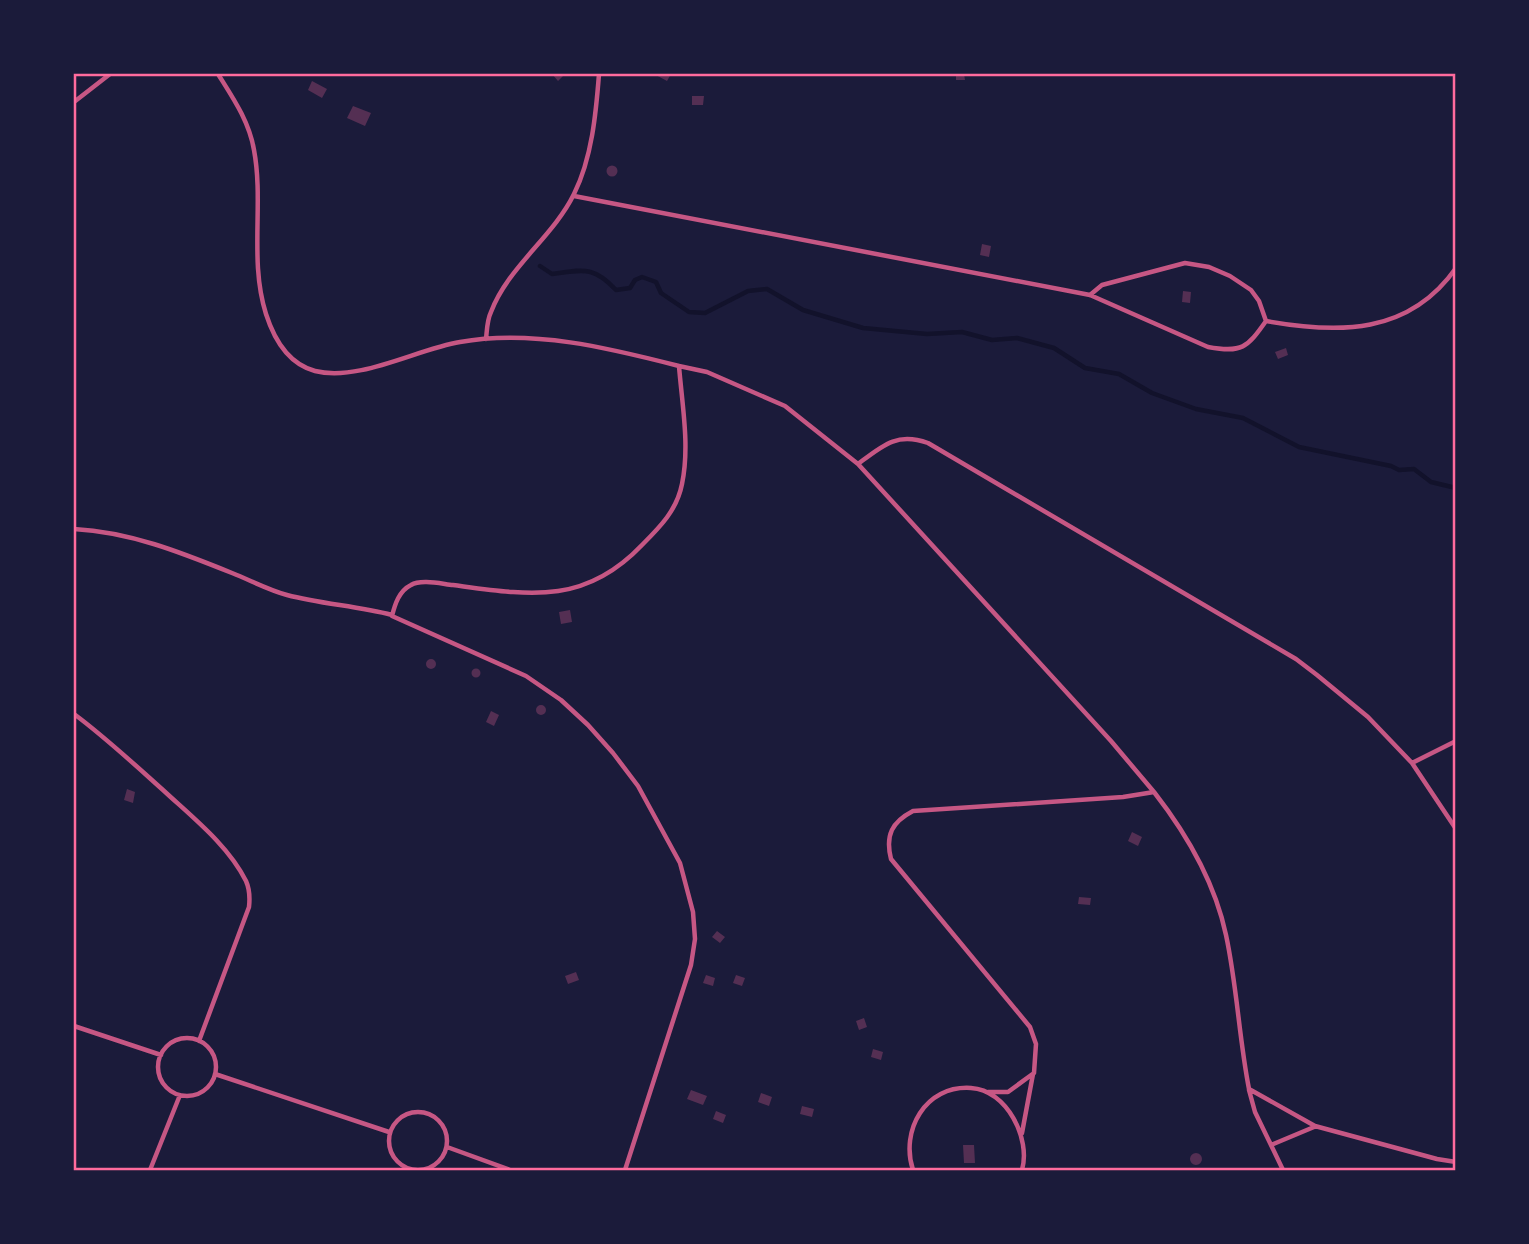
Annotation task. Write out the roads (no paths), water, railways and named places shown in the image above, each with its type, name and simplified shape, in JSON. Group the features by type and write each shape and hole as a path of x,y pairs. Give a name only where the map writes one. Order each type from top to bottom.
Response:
{"lane":[{"path":"74,102 110,74"},
{"path":"218,74 248,127 254,151 260,288 266,314 287,355 301,366 318,372 338,373 369,368 457,342 516,338 548,340 638,355 708,372 785,407 858,464 1126,758 1185,835 1215,901 1226,933 1241,1051 1249,1089 1255,1112 1283,1171"},
{"path":"486,339 489,315 498,295 574,196 586,164 599,74"},
{"path":"574,196 1090,295 1208,347 1229,351 1249,344 1266,321"},
{"path":"1090,295 1102,285 1185,263 1209,267 1230,276 1251,290 1259,301 1266,321"},
{"path":"1266,321 1328,329 1362,328 1392,319 1420,303 1447,279 1455,268"},
{"path":"392,616 402,591 413,583 515,593 561,592 590,583 620,565 638,550 670,515 682,485 684,467 679,366"},
{"path":"858,464 893,440 905,438 928,443 1296,659 1368,718 1412,763 1455,829"},
{"path":"74,529 112,533 156,543 284,594 392,616 526,676 561,700 589,725 638,786 680,863 693,912 695,939 691,965 625,1171"},
{"path":"74,714 197,820 235,863 247,883 250,907 199,1041"},
{"path":"1412,763 1455,741"},
{"path":"1023,1171 1022,1133 1034,1073 1036,1044 1030,1027 891,859 888,834 894,824 913,811 1123,797 1154,792"},
{"path":"74,1026 161,1055"},
{"path":"188,1038 199,1041 209,1049 214,1058 215,1074 205,1089 197,1094 180,1095 171,1091 164,1085 159,1074 161,1055 169,1044 178,1040 188,1038"},
{"path":"913,1171 909,1157 909,1135 917,1116 932,1100 950,1091 971,1088 988,1092 1009,1092 1034,1073"},
{"path":"215,1074 389,1132"},
{"path":"1249,1089 1315,1126 1455,1162"},
{"path":"988,1092 1008,1110 1022,1133"},
{"path":"150,1171 180,1095"},
{"path":"420,1112 434,1116 441,1123 446,1132 447,1147 437,1163 428,1168 412,1169 395,1158 390,1148 389,1132 401,1118 420,1112"},
{"path":"1271,1145 1315,1126"},
{"path":"447,1147 510,1171"}],"waterway":[{"path":"540,266 552,274 579,271 594,273 616,290 630,288 635,280 642,277 656,282 661,293 689,312 705,313 748,291 767,289 803,310 863,328 927,334 962,332 992,340 1017,338 1054,348 1085,368 1119,374 1152,393 1196,409 1243,418 1299,447 1391,466 1399,470 1414,469 1431,482 1456,488"}]}
